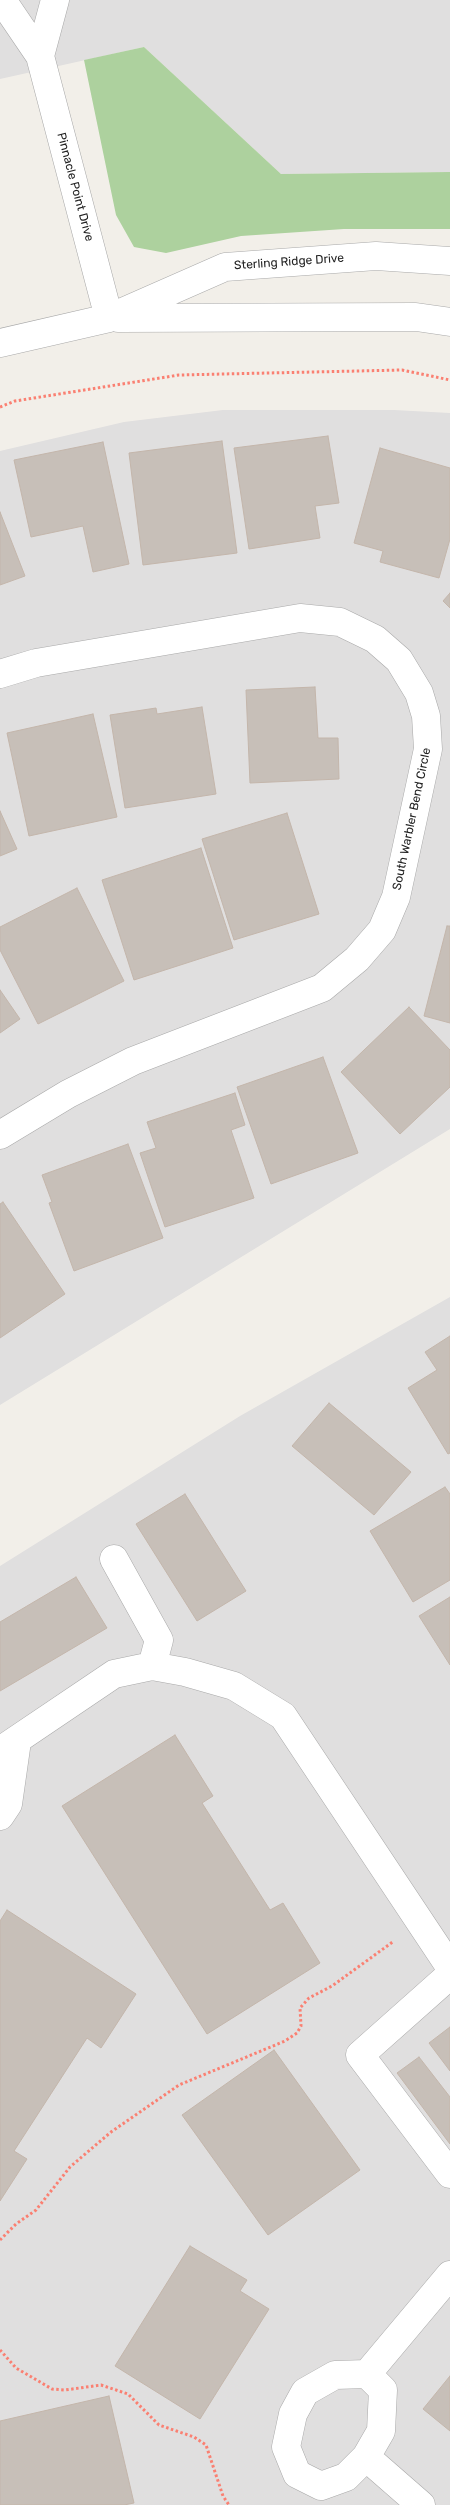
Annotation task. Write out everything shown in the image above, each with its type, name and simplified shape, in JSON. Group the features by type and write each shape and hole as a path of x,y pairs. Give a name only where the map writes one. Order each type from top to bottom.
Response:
{"street":[{"name":"Pinnacle Point Drive","path":"2,0 40,56 109,318"},
{"name":"Pinnacle Point Drive","path":"40,56 55,0"},
{"name":"Sterling Ridge Drive","path":"0,343 109,318 225,267 376,256 450,260"},
{"name":"Sterling Ridge Drive","path":"109,318 416,317 450,322"},
{"name":"South Warbler Bend Circle","path":"0,674 36,663 300,618 340,622 375,639 399,660 420,694 426,716 428,749 396,897 382,930 357,960 322,988 133,1061 68,1094 0,1135"},
{"path":"114,1559 159,1640 152,1666"},
{"path":"0,1816 8,1804 8,1746 114,1674 152,1666 234,1686 283,1716 450,1967"},
{"path":"450,1975 360,2055 450,2174"},
{"path":"367,2374 450,2275"},
{"path":"367,2374 383,2390 381,2431 366,2457 346,2477 316,2495 297,2474 286,2447 293,2414 305,2392 335,2375 367,2374"},
{"path":"366,2457 421,2505"}],"path":[{"path":"0,407 16,401 179,375 402,370 450,380"},
{"path":"0,2240 16,2224 36,2210 70,2167 110,2132 179,2085 284,2041 297,2033 301,2026 300,2008 309,1998 332,1986 420,1922"},
{"path":"0,2350 16,2368 52,2389 64,2390 101,2385 128,2394 159,2425 194,2438 206,2445 223,2496 229,2505"}],"shaded area":[{"path":"0,0 450,0 450,172 281,174 144,47 0,79"},
{"path":"223,410 394,410 450,413 450,1129 0,1405 0,451 124,422"},
{"path":"450,1297 450,2505 0,2505 0,1566 240,1416"}],"green space":[{"path":"144,47 281,174 450,172 450,229 344,229 241,236 166,253 134,247 116,215 84,60"}],"building":[{"path":"328,436 339,503 315,506 320,538 249,549 234,448"},
{"path":"222,441 237,553 143,565 129,453"},
{"path":"103,442 129,564 93,572 83,526 31,537 14,460"},
{"path":"380,448 450,468 450,539 439,578 380,562 383,551 354,543"},
{"path":"0,512 25,576 0,585"},
{"path":"450,593 450,608 443,601"},
{"path":"315,687 318,738 338,738 339,779 250,783 246,690"},
{"path":"202,707 216,794 125,808 110,715 156,708 157,714"},
{"path":"93,714 117,817 29,836 7,733"},
{"path":"0,811 17,849 0,856"},
{"path":"287,813 319,914 234,940 202,839"},
{"path":"201,848 233,948 134,980 102,880"},
{"path":"77,888 124,981 38,1024 0,950 0,927"},
{"path":"447,926 450,926 450,1023 424,1016"},
{"path":"0,990 20,1019 0,1033"},
{"path":"409,1007 450,1050 450,1087 400,1134 341,1072"},
{"path":"323,1057 358,1153 271,1184 237,1087"},
{"path":"235,1093 245,1125 231,1130 254,1198 165,1227 140,1153 156,1148 147,1122"},
{"path":"128,1144 163,1238 74,1271 49,1203 52,1202 42,1175"},
{"path":"3,1202 65,1294 0,1338 0,1204"},
{"path":"450,1336 450,1453 448,1454 408,1388 437,1370 425,1352"},
{"path":"329,1403 411,1472 374,1515 292,1446"},
{"path":"445,1487 450,1494 450,1580 413,1602 370,1531"},
{"path":"185,1494 246,1591 197,1621 136,1524"},
{"path":"76,1577 107,1628 0,1691 0,1622"},
{"path":"450,1597 450,1665 419,1616"},
{"path":"175,1735 213,1796 202,1803 270,1910 283,1903 320,1963 207,2034 62,1806"},
{"path":"7,1910 136,1994 101,2048 87,2038 14,2151 27,2159 0,2201 0,1921"},
{"path":"450,2027 450,2071 429,2043"},
{"path":"274,2050 360,2170 268,2235 182,2115"},
{"path":"419,2057 450,2097 450,2144 397,2073"},
{"path":"190,2246 247,2280 240,2291 269,2309 200,2419 115,2366"},
{"path":"450,2376 450,2431 423,2409"},
{"path":"109,2396 134,2503 124,2505 0,2505 0,2421"}]}
